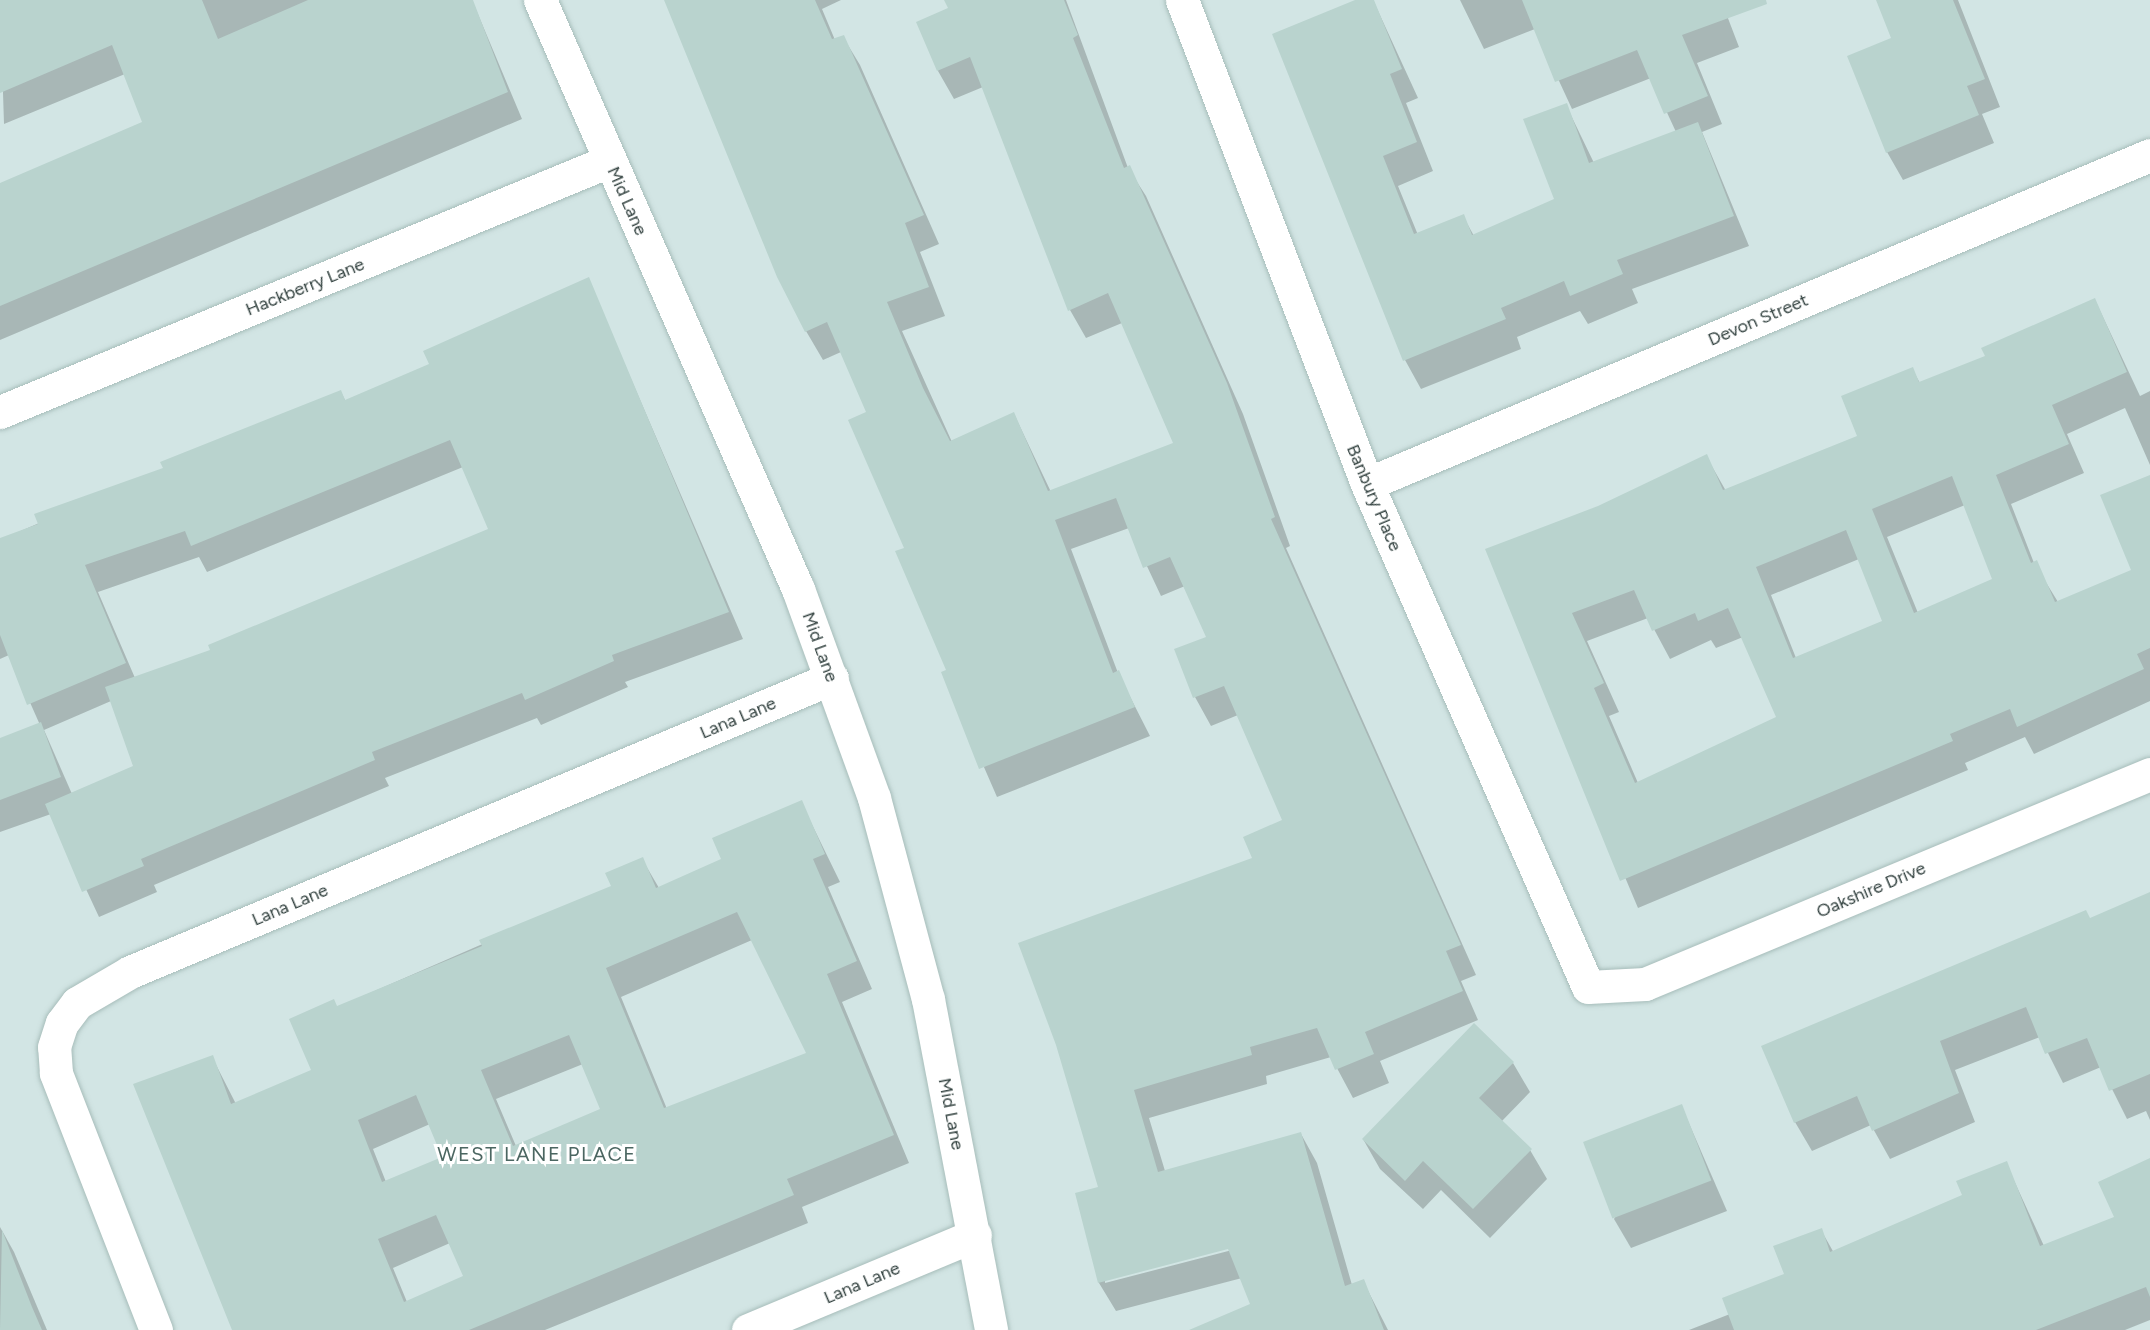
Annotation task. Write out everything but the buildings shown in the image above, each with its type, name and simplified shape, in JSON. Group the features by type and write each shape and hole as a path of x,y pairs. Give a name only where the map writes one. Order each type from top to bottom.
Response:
{"street":[{"name":"Mid Lane","path":"540,0 798,589 832,678 904,894 975,1235 991,1330"},
{"name":"Banbury Place","path":"1182,0 1367,484 1588,987"},
{"name":"Devon Street","path":"1367,484 2150,155"},
{"name":"Hackberry Lane","path":"0,412 609,161"},
{"name":"Lana Lane","path":"156,1330 56,1074 54,1047 62,1023 77,1002 130,972 832,678"},
{"name":"Oakshire Drive","path":"1588,987 1645,984 2150,774"},
{"name":"Lana Lane","path":"748,1330 975,1235"}],"shaded area":[{"path":"0,0 2150,0 2150,1330 0,1330"}],"district":[{"name":"WEST LANE PLACE","path":"537,1154"}]}
